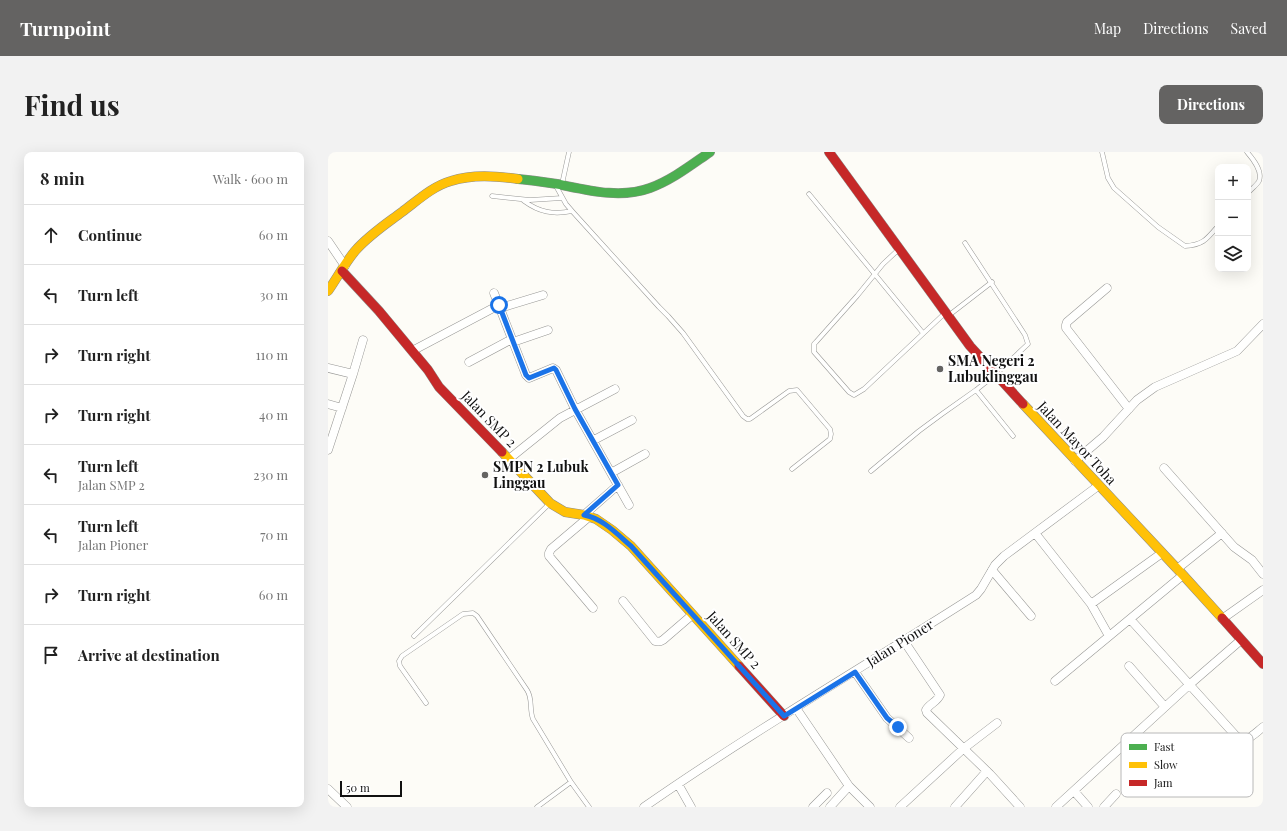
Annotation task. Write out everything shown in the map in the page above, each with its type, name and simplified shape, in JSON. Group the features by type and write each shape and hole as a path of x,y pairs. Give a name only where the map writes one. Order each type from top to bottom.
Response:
{"street":[{"path":"328,292 352,256 377,231 419,199 438,186 449,181 475,177 495,177 607,192 641,192 656,186 710,152"},
{"name":"Jalan Mayor Toha","path":"829,152 970,346 1098,486 1180,572 1263,664"},
{"path":"328,240 344,268"},
{"name":"Jalan SMP 2","path":"344,268 428,370 440,387 550,503 562,511 587,516 603,523 631,546 784,716"},
{"path":"1107,288 1067,322 1066,328 1129,409"},
{"path":"494,293 526,375 529,378 554,368 556,370 575,409 594,440 629,505"},
{"path":"412,351 499,306 543,295"},
{"path":"1075,461 1103,437 1143,395 1155,387 1237,351 1263,324"},
{"path":"469,362 513,340 548,330"},
{"path":"328,450 363,340"},
{"path":"328,368 353,374"},
{"path":"509,459 549,426 575,409 615,389"},
{"path":"328,404 342,408"},
{"path":"594,440 632,420"},
{"path":"611,472 645,454"},
{"path":"1164,468 1234,547 1252,560 1263,574"},
{"path":"593,608 549,556 549,553 551,549 618,485"},
{"name":"Jalan Pioner","path":"644,807 796,708 976,595 992,570 1004,556 1098,486"},
{"path":"1035,533 1091,604 1109,636"},
{"path":"1055,681 1130,619 1222,533"},
{"path":"1091,604 1162,553"},
{"path":"992,570 1030,616"},
{"path":"1222,619 1263,590"},
{"path":"623,601 655,641 658,642 661,642 692,615"},
{"path":"1130,619 1233,733"},
{"path":"1137,733 1241,640"},
{"path":"904,641 940,695 927,708 927,713 987,771 1020,807"},
{"path":"1129,666 1165,707"},
{"path":"855,672 887,718 909,738"},
{"path":"796,708 849,786 870,807"},
{"path":"900,807 963,749 997,723"},
{"path":"1253,735 1263,727"},
{"path":"1056,807 1121,748"},
{"path":"955,807 987,771"},
{"path":"678,784 691,807"},
{"path":"830,807 849,786"},
{"path":"328,789 347,807"},
{"path":"1074,791 1088,807"},
{"path":"813,807 826,793"},
{"path":"1104,807 1116,794"}],"lane":[{"path":"569,152 558,185 562,198 572,211 678,327 743,416 746,419 750,419 789,391 797,390 830,429 830,439 792,469"},
{"path":"1102,152 1108,178 1114,188 1158,227 1185,246 1192,246 1205,241 1215,229"},
{"path":"1247,152 1260,169 1261,175 1259,181 1251,190"},
{"path":"809,194 923,333"},
{"path":"492,196 522,200 562,198"},
{"path":"522,200 529,205 556,214 572,211"},
{"path":"871,471 919,431 995,375 1028,344 1025,335 992,282 965,243"},
{"path":"900,249 883,264 857,296 814,344 814,352 848,392 854,395 864,389 923,333 992,282"},
{"path":"976,390 1013,436"},
{"path":"414,636 550,503"},
{"path":"426,703 400,666 399,661 402,656 463,614 473,613 477,616 531,696 531,713 533,719 571,782 589,807"},
{"path":"537,807 571,782"}],"traffic: fast":[{"path":"518,179 533,180 580,189 627,193 658,185 681,172 710,152"}],"traffic: slow":[{"path":"328,291 348,260 360,245 420,198 438,186 459,179 476,176 493,176 518,179"},
{"path":"1023,404 1222,618"},
{"path":"502,452 550,503 565,512 584,515 596,519 631,546 739,666"}],"traffic: jam":[{"path":"829,152 970,346 1023,404"},
{"path":"342,271 379,311 428,370 439,387 502,452"},
{"path":"1222,618 1263,664"},
{"path":"739,666 784,716"}],"place":[{"name":"SMA Negeri 2 Lubuklinggau","path":"940,369"},
{"name":"SMPN 2 Lubuk Linggau","path":"485,475"}],"route":[{"path":"499,305 526,375 529,378 554,368 556,370 575,409 594,440 618,485 584,515 590,516 603,523 631,546 784,716 855,672 887,718 898,727"}]}
